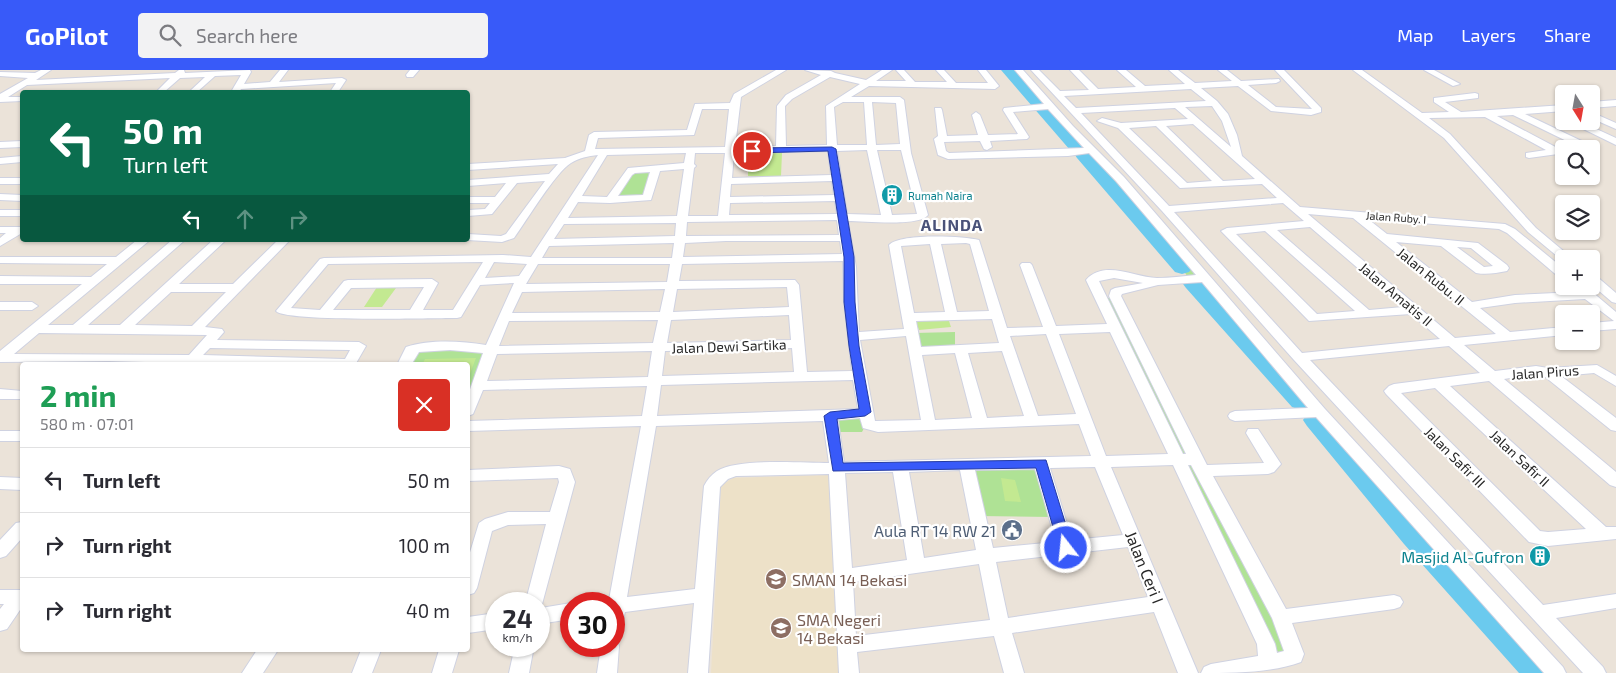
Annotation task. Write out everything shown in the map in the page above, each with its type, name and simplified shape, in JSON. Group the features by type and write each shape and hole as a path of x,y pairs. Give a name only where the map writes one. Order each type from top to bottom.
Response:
{"street":[{"path":"0,98 47,70"},
{"path":"85,80 98,70"},
{"path":"125,78 133,70"},
{"path":"143,77 150,70"},
{"path":"273,84 284,70"},
{"path":"723,218 729,151 734,123 734,106 737,96 782,70"},
{"path":"809,70 832,72 868,83 996,86 982,70"},
{"path":"888,70 830,106 832,149 838,198 849,257 850,302 858,375 868,424 872,426 981,424 1085,419"},
{"path":"900,70 913,84"},
{"path":"940,70 954,85"},
{"path":"1018,70 1200,278 1312,413 1556,673"},
{"path":"1035,70 1048,103"},
{"path":"1074,70 1096,92"},
{"path":"1121,70 1143,89"},
{"path":"1174,70 1221,110 1236,146 1237,156"},
{"path":"1222,70 1274,108 1311,112 1318,110 1305,97 1260,70"},
{"path":"1279,70 1305,97"},
{"path":"1357,70 1456,144 1467,160 1532,230 1556,250"},
{"path":"1428,70 1456,84"},
{"path":"237,90 248,71"},
{"path":"17,89 248,71"},
{"path":"307,82 316,72"},
{"path":"781,150 781,106 789,97 832,72"},
{"path":"0,74 38,76"},
{"path":"196,90 212,74"},
{"path":"27,83 178,76"},
{"path":"162,90 178,76"},
{"path":"237,90 273,84 342,80 335,90"},
{"path":"1089,151 945,155 941,153 938,139 1024,137 1007,110 1096,92 1276,81"},
{"path":"1459,115 1437,100 1475,96"},
{"path":"0,98 20,99"},
{"path":"560,221 842,217 887,219 922,216 906,147 900,100 842,99"},
{"path":"868,100 872,148 887,219"},
{"path":"1048,103 1075,111 1214,103"},
{"path":"1600,104 1616,103"},
{"path":"1606,104 1616,108"},
{"name":"Jalan Amatis II","path":"1177,105 1265,180 1313,224 1616,481"},
{"path":"589,152 594,135 691,133 698,106 734,106"},
{"path":"1421,116 1555,109"},
{"path":"938,110 943,139"},
{"path":"1546,110 1555,114"},
{"path":"1075,111 1299,357 1596,673"},
{"path":"1514,112 1572,140"},
{"path":"1486,114 1555,148"},
{"path":"976,115 990,154"},
{"path":"1600,119 1616,126"},
{"path":"1102,120 1122,126 1196,121"},
{"path":"1158,123 1220,183"},
{"path":"1122,126 1180,184 1190,186 1265,180"},
{"path":"1590,130 1616,142"},
{"path":"1600,145 1616,142"},
{"path":"0,145 20,144"},
{"path":"470,166 691,150 729,151 906,147"},
{"path":"618,592 650,422 665,316 677,261 691,166 691,150"},
{"path":"470,237 502,239 510,236 553,177 571,159 589,152 602,155"},
{"path":"1529,156 1555,152"},
{"path":"470,405 490,356 490,350 521,283 544,244 576,199 602,155"},
{"path":"0,161 20,160"},
{"path":"610,200 632,170 691,166"},
{"path":"576,199 647,198 656,168"},
{"path":"470,183 553,177"},
{"path":"727,181 836,178"},
{"path":"470,213 486,213 514,180"},
{"path":"0,181 20,181"},
{"path":"0,197 20,198"},
{"path":"726,200 838,198"},
{"path":"470,200 498,200"},
{"path":"1166,210 1286,200"},
{"name":"Jalan Ruby. I","path":"1298,210 1494,225 1512,231"},
{"path":"0,213 20,213"},
{"name":"Jalan Rubu. II","path":"1355,214 1508,337"},
{"path":"1313,224 1227,231 1314,318 1416,310"},
{"path":"1267,227 1366,314"},
{"path":"0,230 20,230"},
{"path":"0,243 20,230"},
{"path":"1512,231 1532,230"},
{"path":"1512,231 1555,267"},
{"path":"1382,237 1476,246 1503,268"},
{"path":"544,244 680,239 845,238"},
{"path":"929,425 896,244 901,242 966,240 975,242 996,316 1033,422"},
{"path":"934,241 952,316"},
{"path":"0,358 142,242"},
{"path":"77,328 177,242"},
{"path":"123,329 218,242"},
{"path":"195,330 282,242"},
{"path":"1445,244 1480,270 1503,268"},
{"path":"490,259 457,314 323,314 282,311 302,285 326,260 490,259 535,261 677,261 849,257"},
{"path":"0,260 118,261"},
{"name":"Jalan Ceri I","path":"1026,265 1101,462 1188,673"},
{"path":"1156,282 1122,275 1104,275 1092,280 1176,460 1266,644 1269,662"},
{"path":"1200,278 1156,282 1146,286 1119,291 1115,296 1199,465 1281,617 1294,656 1211,673"},
{"path":"0,280 94,281"},
{"path":"476,282 672,286 790,283 793,285 799,344 800,377"},
{"path":"323,314 348,284 432,283 414,313"},
{"path":"1600,285 1616,298"},
{"path":"167,288 236,288"},
{"path":"1469,306 1515,299 1588,295 1616,318"},
{"path":"0,306 32,306"},
{"path":"504,317 665,316 795,311"},
{"path":"909,317 996,316"},
{"path":"1604,326 1616,334"},
{"path":"0,358 109,357 189,362 217,332 77,328 37,329"},
{"path":"1002,332 1115,328"},
{"path":"854,336 911,332"},
{"path":"1299,357 1555,332"},
{"path":"206,344 360,346 349,362"},
{"name":"Jalan Dewi Sartika","path":"405,362 411,350 414,348 466,347 490,350 799,344"},
{"path":"915,351 1008,347"},
{"path":"961,350 981,424"},
{"name":"Jalan Pirus","path":"1493,376 1536,370 1548,372 1597,369 1616,382"},
{"path":"1548,372 1616,426"},
{"path":"477,386 858,375"},
{"name":"Jalan Safir III","path":"1493,376 1394,389 1391,391 1535,537 1542,540 1609,533"},
{"name":"Jalan Safir II","path":"1438,383 1609,533"},
{"path":"0,394 20,394"},
{"path":"470,426 830,416 865,412"},
{"path":"1235,416 1312,413"},
{"path":"830,416 837,468 849,673"},
{"path":"698,673 712,486 721,475 736,470 1176,460 1199,465 1271,467 1273,464 1252,434"},
{"path":"0,436 20,436"},
{"path":"1041,463 1066,548"},
{"path":"966,464 1001,627 1014,673"},
{"path":"900,465 917,566"},
{"path":"470,476 564,472 567,482 537,592"},
{"path":"0,483 20,484"},
{"path":"470,581 485,528 489,523 508,518 556,518"},
{"path":"843,576 985,556 1134,540"},
{"path":"625,609 703,595"},
{"path":"0,597 20,597"},
{"path":"0,623 20,598"},
{"path":"1539,613 1616,601"},
{"path":"1281,617 1394,602"},
{"path":"848,645 1001,627 1160,603"},
{"path":"470,625 485,623"},
{"path":"252,673 271,652"},
{"path":"362,673 370,652"},
{"path":"442,673 448,652"},
{"path":"519,673 523,657"},
{"path":"607,673 609,657"}],"shaded area":[{"name":"SMAN 14 Bekasi","path":"829,475 841,673 711,673 721,485 733,478"}],"green space":[{"path":"1008,70 1019,70 1556,673 1539,673 1414,536 1309,413 1189,279 1182,268"},
{"path":"748,153 782,153 781,176 748,176"},
{"path":"634,171 654,171 648,197 613,199"},
{"path":"377,287 396,288 382,307 364,307"},
{"path":"1102,298 1113,298 1192,457 1178,457"},
{"path":"914,318 948,318 951,327 919,330"},
{"path":"955,332 955,346 919,347 914,333"},
{"path":"415,350 489,351 470,401 470,362 409,362"},
{"path":"476,358 470,374 470,362 424,362 425,359"},
{"path":"863,416 865,426 862,432 839,432 835,419"},
{"path":"1195,461 1290,652 1273,658 1180,462"},
{"path":"1038,465 1052,517 978,516 970,466"},
{"path":"1001,478 1015,480 1021,502 1005,501"}],"waterway":[{"path":"1008,70 1037,104"},
{"path":"1041,108 1076,147"},
{"path":"1083,155 1182,268"},
{"path":"1193,284 1300,402"},
{"path":"1315,420 1414,536 1539,673"}],"place":[{"name":"Rumah Naira","path":"892,195"},
{"name":"Aula RT 14 RW 21","path":"1012,530"},
{"name":"Masjid Al-Gufron","path":"1540,556"},
{"name":"SMAN 14 Bekasi","path":"776,579"},
{"name":"SMA Negeri 14 Bekasi","path":"781,628"}],"district":[{"name":"ALINDA","path":"952,224"}],"route":[{"path":"752,151 832,149 838,198 849,257 850,302 854,346 865,412 830,416 837,468 1041,463 1066,548"}]}
